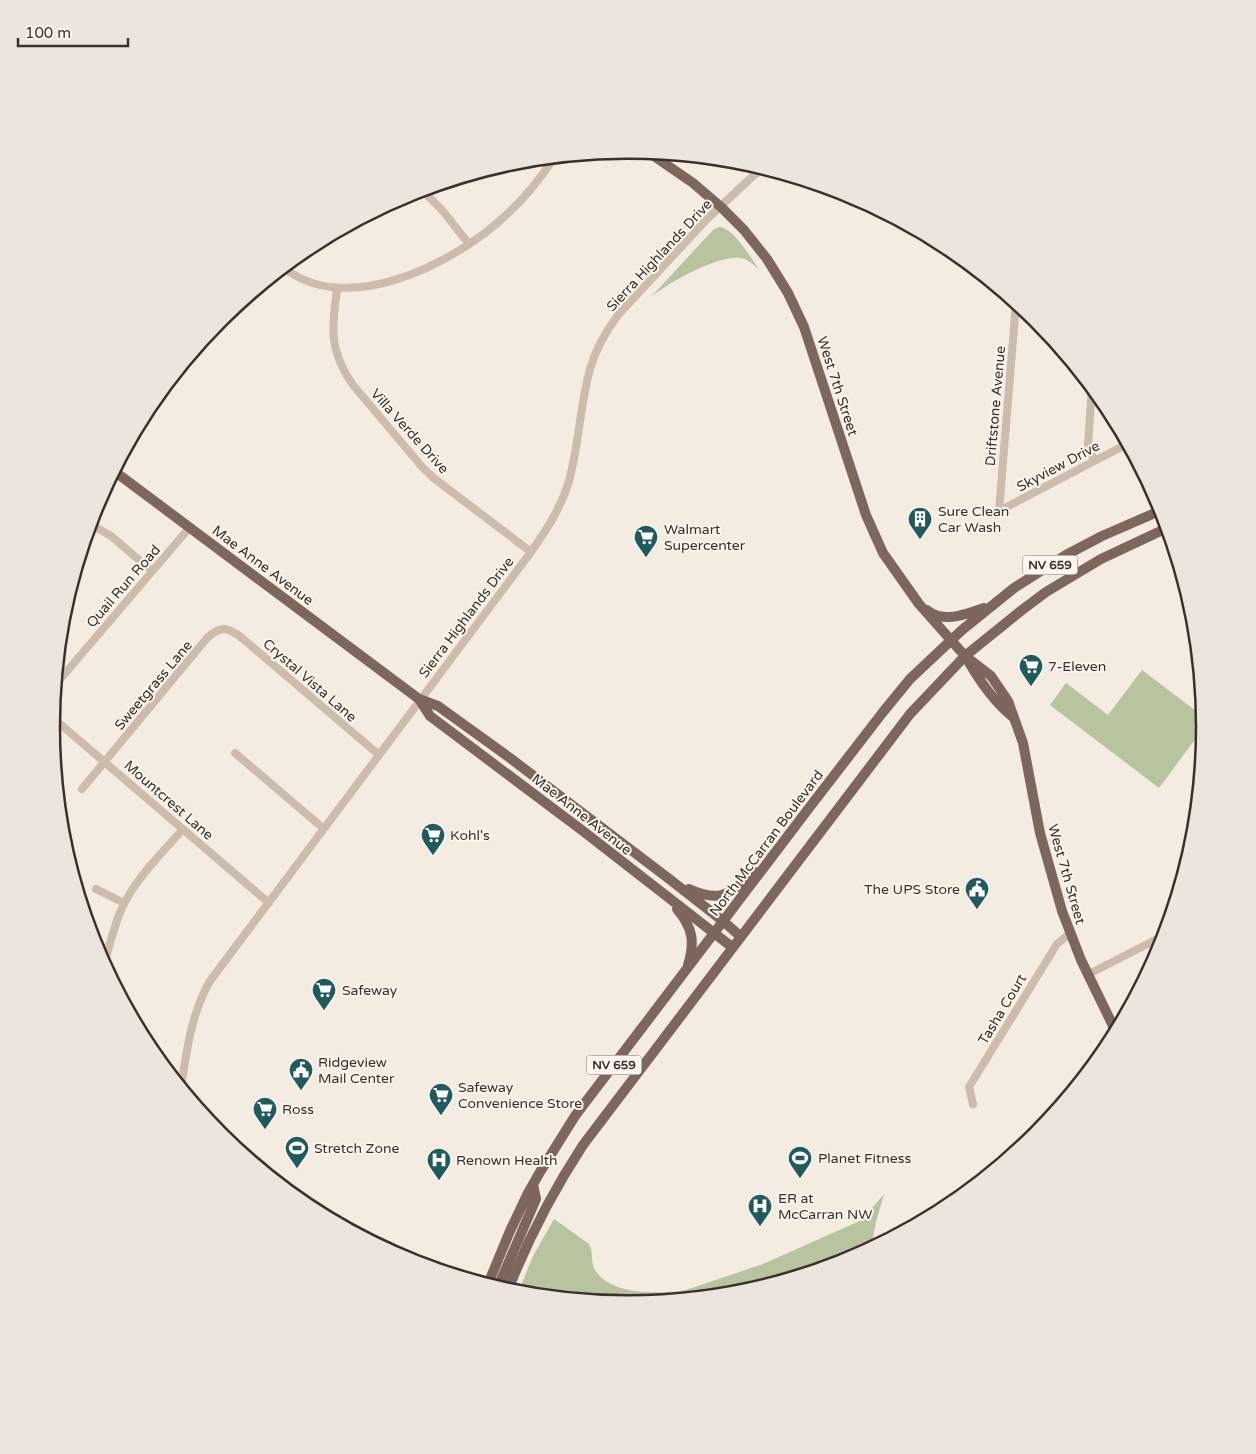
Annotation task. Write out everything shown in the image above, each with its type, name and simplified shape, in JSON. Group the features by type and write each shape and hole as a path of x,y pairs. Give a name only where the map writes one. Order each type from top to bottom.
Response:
{"main road":[{"name":"West 7th Street","path":"661,160 693,183 721,207 756,244 777,275 804,327 871,529 887,558 919,604 965,656 991,676 1008,701 1023,743 1046,860 1070,933 1087,975 1112,1024"},
{"name":"Mae Anne Avenue","path":"119,475 420,700 438,706 510,758 668,878 740,936"},
{"name":"North McCarran Boulevard","path":"490,1278 533,1184 575,1116 767,863 910,680 951,640 1014,588 1066,555 1102,536 1154,513"},
{"name":"NV 659","path":"511,1283 541,1215 573,1160 635,1074 894,734 938,683 965,656 1010,618 1046,592 1101,560 1161,531"},
{"path":"919,604 930,613 942,617 961,616 992,605"},
{"name":"Mae Anne Avenue","path":"420,700 430,716 732,947"},
{"path":"668,878 708,897 719,896 731,892 767,863"},
{"path":"669,898 687,923 692,941 687,968 676,984"},
{"path":"501,1280 536,1199 533,1184"}],"street":[{"path":"289,271 310,283 337,288 363,287 406,276 446,258 469,244 505,217 522,200 547,165"},
{"name":"Sierra Highlands Drive","path":"182,1079 192,1023 202,994 378,754 531,552 556,515 568,482 590,368 607,330 618,315 708,218 756,174"},
{"path":"428,196 442,210 469,244"},
{"name":"Villa Verde Drive","path":"337,288 334,328 336,351 352,385 429,474 531,552"},
{"name":"Driftstone Avenue","path":"999,511 1015,311"},
{"path":"1091,398 1088,444 1094,461"},
{"name":"Skyview Drive","path":"999,511 1122,447"},
{"name":"Quail Run Road","path":"62,676 190,527"},
{"path":"96,528 111,536 152,571"},
{"name":"Crystal Vista Lane","path":"224,628 232,630 242,638 378,754"},
{"name":"Sweetgrass Lane","path":"82,789 208,638 215,631 224,628"},
{"name":"Mountcrest Lane","path":"60,724 269,902"},
{"path":"235,753 323,828"},
{"path":"107,953 124,903 137,882 183,829"},
{"path":"96,889 124,903"},
{"name":"Tasha Court","path":"973,1104 969,1087 1057,944 1070,933"},
{"path":"1087,975 1154,940"}],"green space":[{"path":"719,227 724,228 736,238 759,270 751,262 740,258 730,258 693,271 651,297 713,230"},
{"path":"1142,670 1196,711 1196,739 1159,788 1050,705 1066,683 1108,715"},
{"path":"884,1194 873,1239 811,1265 739,1284 665,1294 628,1295 591,1294 521,1285 533,1256 554,1219 589,1244 595,1270 602,1278 612,1285 624,1289 650,1292 686,1290 763,1264 862,1220"}],"place":[{"name":"Sure Clean Car Wash","path":"920,540"},
{"name":"Walmart Supercenter","path":"646,558"},
{"name":"7-Eleven","path":"1031,687"},
{"name":"Kohl's","path":"433,856"},
{"name":"The UPS Store","path":"977,910"},
{"name":"Safeway","path":"324,1011"},
{"name":"Ridgeview Mail Center","path":"301,1091"},
{"name":"Safeway Convenience Store","path":"441,1116"},
{"name":"Ross","path":"265,1130"},
{"name":"Stretch Zone","path":"297,1169"},
{"name":"Planet Fitness","path":"800,1179"},
{"name":"Renown Health","path":"439,1181"},
{"name":"ER at McCarran NW","path":"760,1227"}]}
